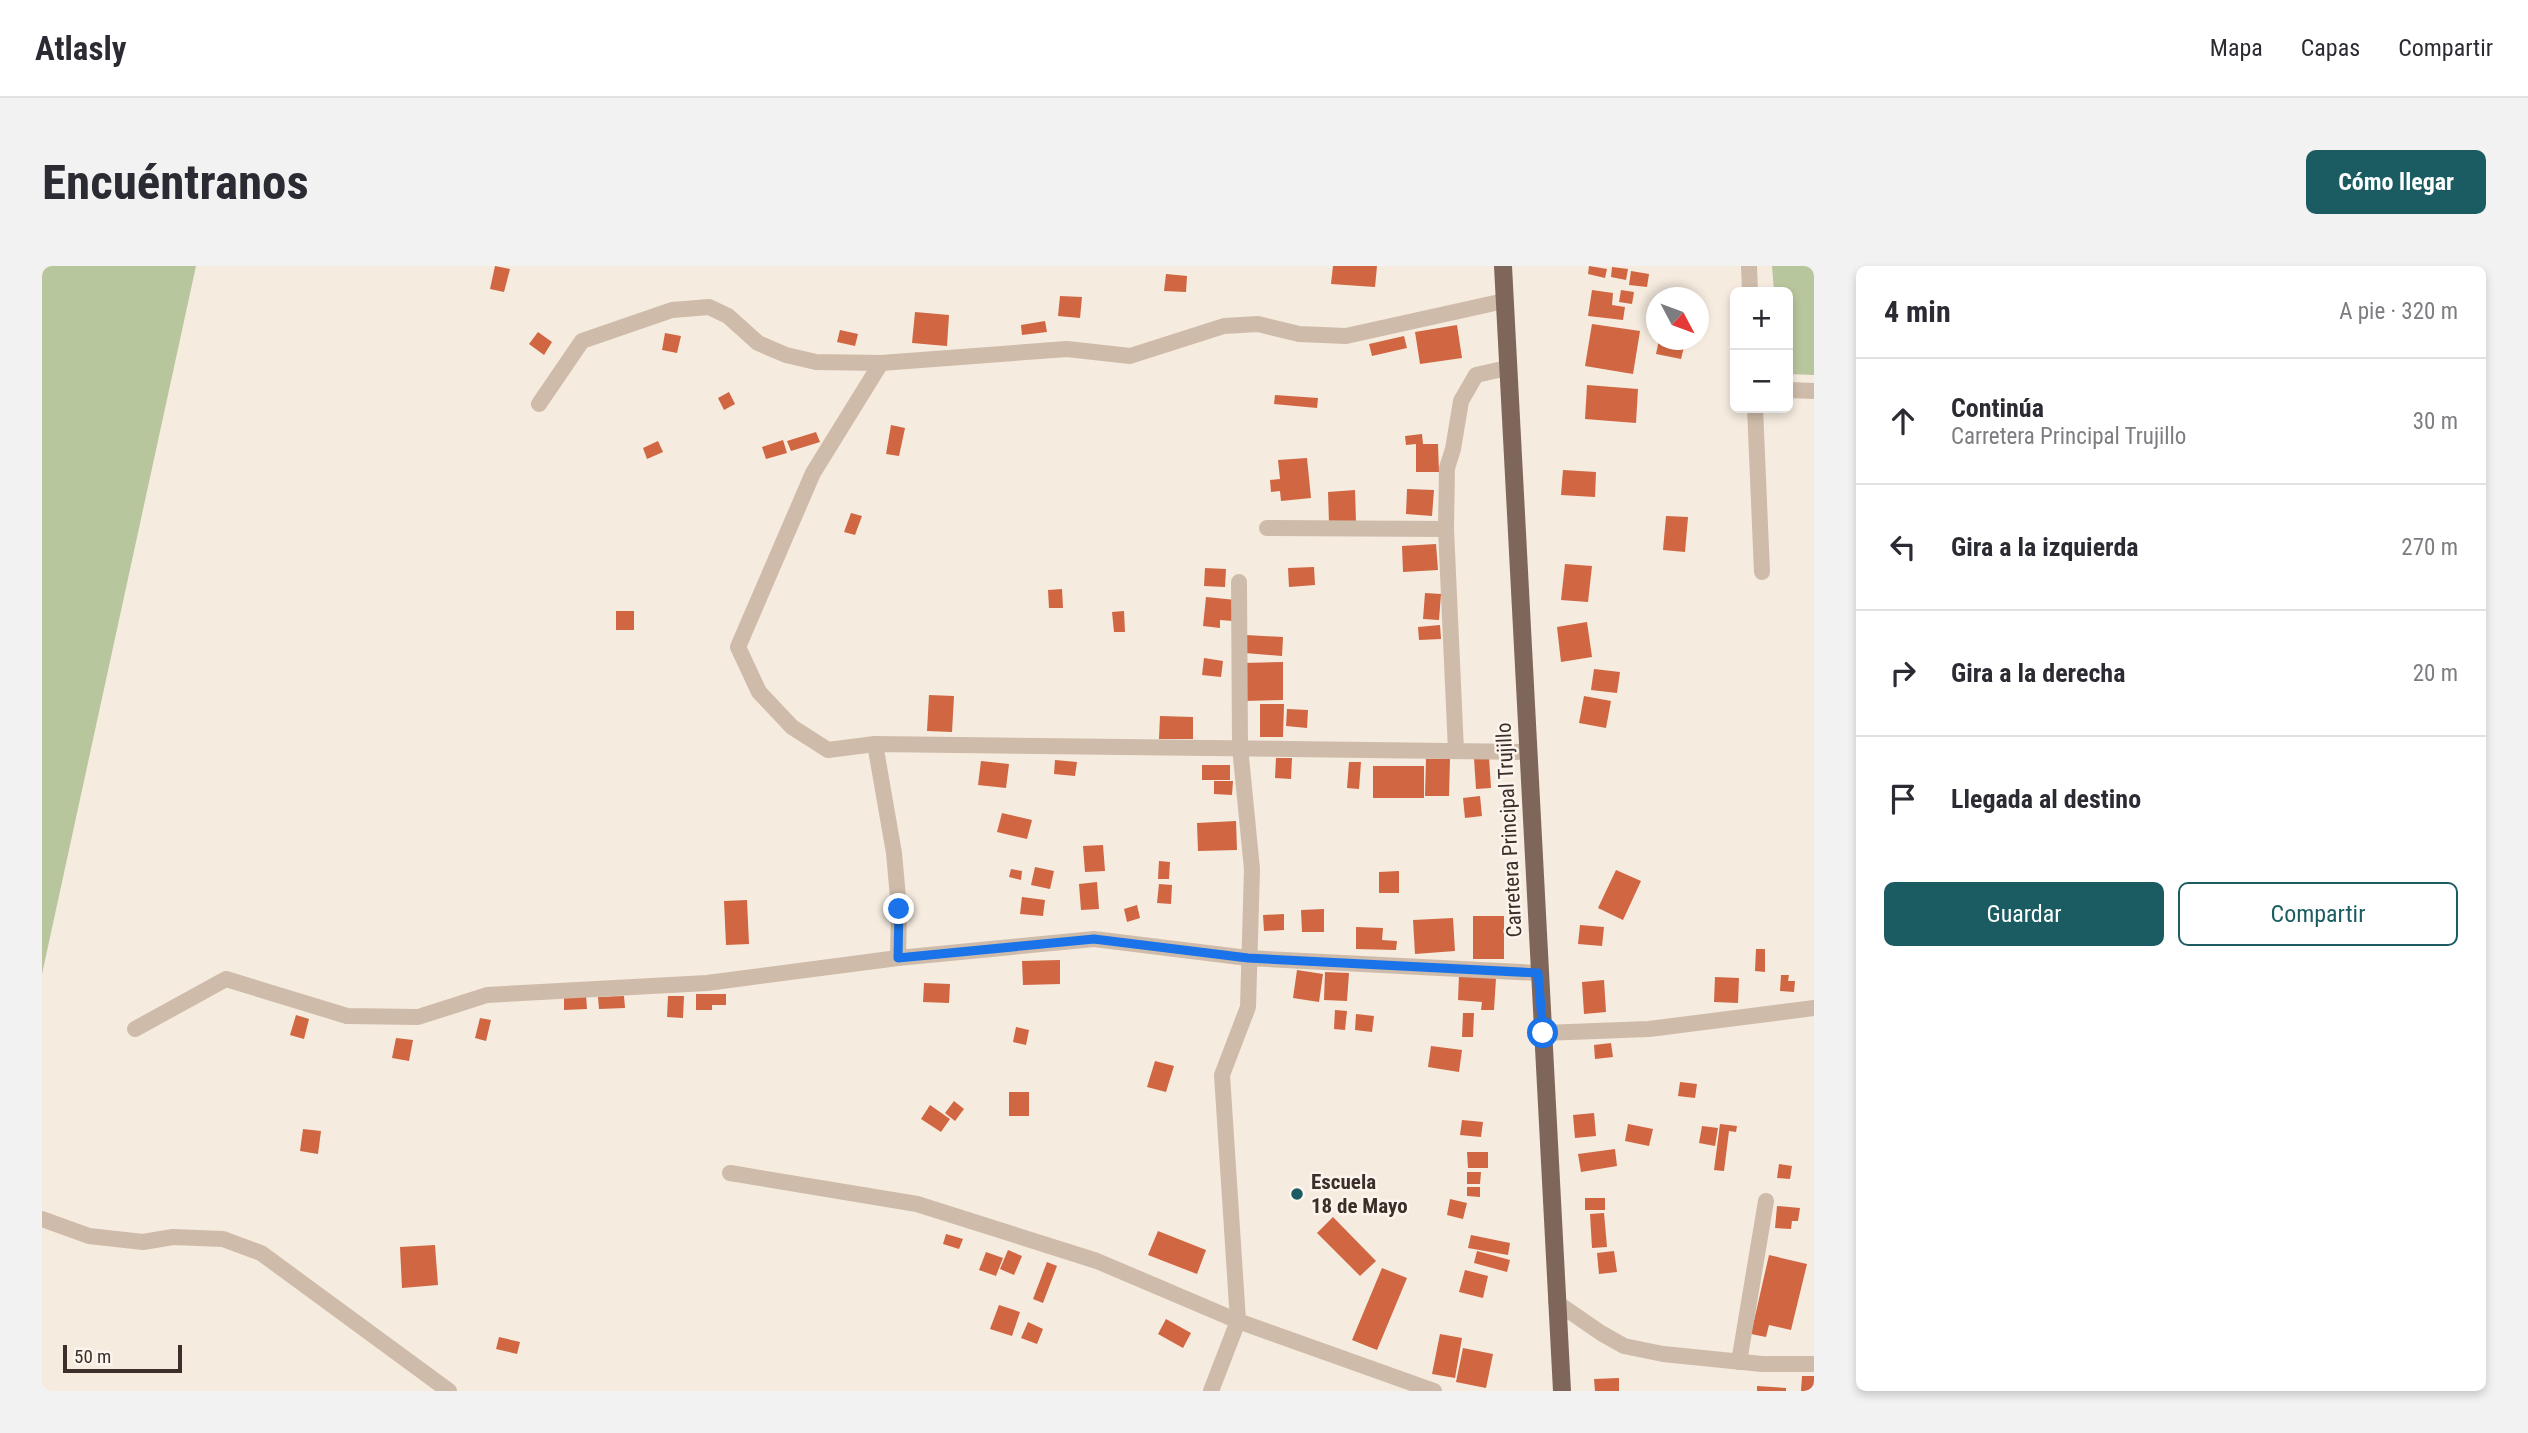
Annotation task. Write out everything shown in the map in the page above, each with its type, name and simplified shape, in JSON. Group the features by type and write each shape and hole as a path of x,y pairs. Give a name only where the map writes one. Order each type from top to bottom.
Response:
{"main road":[{"name":"Carretera Principal Trujillo","path":"1503,266 1562,1391"}],"street":[{"path":"1749,266 1750,287"},
{"path":"539,404 582,341 672,310 709,307 728,316 758,343 786,355 816,362 881,363 1067,349 1130,356 1224,326 1258,324 1299,334 1346,336 1504,301"},
{"path":"881,363 813,473 738,647 759,692 792,727 828,750 875,744 1528,752"},
{"path":"1456,751 1446,529 1447,468 1461,401 1476,375 1507,368"},
{"path":"1793,390 1814,391"},
{"path":"1755,413 1762,572"},
{"path":"1267,528 1446,529"},
{"path":"1211,1391 1238,1321 1222,1075 1248,1007 1252,869 1240,747 1239,582"},
{"path":"875,744 894,853 899,909 898,958"},
{"path":"135,1029 226,979 347,1016 418,1017 486,995 707,983 898,958 1094,939 1248,958 1538,973"},
{"path":"1543,1033 1649,1029 1814,1009"},
{"path":"730,1173 917,1204 1097,1261 1238,1321 1434,1391"},
{"path":"1739,1362 1766,1201"},
{"path":"42,1219 89,1236 143,1242 173,1237 223,1239 261,1254 449,1391"},
{"path":"1556,1302 1601,1334 1624,1346 1664,1354 1739,1362 1814,1364"}],"green space":[{"path":"42,266 196,266 42,974"},
{"path":"1772,266 1814,266 1814,375 1793,374 1793,287 1774,287"}],"building":[{"path":"495,266 510,269 504,292 490,289"},
{"path":"1333,266 1377,266 1375,287 1331,284"},
{"path":"1589,266 1607,269 1605,278 1588,274"},
{"path":"1612,267 1628,269 1626,280 1611,277"},
{"path":"1631,271 1649,274 1647,287 1629,285"},
{"path":"1166,274 1187,276 1186,292 1164,291"},
{"path":"1592,290 1613,293 1612,305 1625,307 1623,320 1588,316"},
{"path":"1621,290 1634,292 1632,304 1619,302"},
{"path":"1060,296 1082,297 1080,318 1058,316"},
{"path":"915,312 949,315 947,346 912,343"},
{"path":"1045,321 1047,332 1022,335 1021,325"},
{"path":"1592,324 1640,331 1633,374 1585,366"},
{"path":"1457,325 1462,358 1420,364 1415,332"},
{"path":"840,330 858,334 855,346 837,342"},
{"path":"538,332 552,342 544,355 529,344"},
{"path":"665,333 681,336 677,353 662,350"},
{"path":"1404,336 1407,348 1372,356 1369,344"},
{"path":"1657,350 1683,350 1681,359 1656,354"},
{"path":"1587,385 1638,389 1636,423 1585,419"},
{"path":"729,392 735,404 724,410 718,398"},
{"path":"1275,395 1318,398 1317,408 1274,404"},
{"path":"891,425 905,428 899,456 886,454"},
{"path":"816,432 820,442 791,451 787,441"},
{"path":"1422,434 1423,444 1438,444 1439,472 1416,472 1416,444 1406,445 1405,436"},
{"path":"783,440 787,453 766,459 762,447"},
{"path":"658,441 663,452 647,459 643,448"},
{"path":"1307,458 1311,498 1281,501 1280,491 1271,492 1270,480 1280,479 1278,460"},
{"path":"1563,470 1596,472 1595,497 1561,495"},
{"path":"1407,489 1434,490 1432,516 1406,514"},
{"path":"1355,490 1356,522 1329,523 1328,492"},
{"path":"851,513 862,516 855,535 844,532"},
{"path":"1666,516 1688,517 1685,552 1663,550"},
{"path":"1436,544 1438,570 1403,572 1402,546"},
{"path":"1565,564 1592,566 1588,602 1561,600"},
{"path":"1314,567 1315,585 1289,587 1288,568"},
{"path":"1205,568 1226,569 1225,587 1204,586"},
{"path":"1062,589 1063,608 1049,608 1048,590"},
{"path":"1425,593 1441,594 1439,620 1423,619"},
{"path":"1206,597 1236,600 1233,621 1220,620 1220,628 1203,626"},
{"path":"616,611 634,611 634,630 616,630"},
{"path":"1124,611 1125,632 1114,632 1112,612"},
{"path":"1587,622 1592,657 1561,662 1557,627"},
{"path":"1440,625 1441,639 1419,640 1418,627"},
{"path":"1246,635 1283,637 1282,656 1245,653"},
{"path":"1204,658 1223,661 1221,677 1202,675"},
{"path":"1283,662 1283,700 1244,701 1243,663"},
{"path":"1594,669 1620,672 1617,693 1591,690"},
{"path":"929,695 954,696 952,732 927,731"},
{"path":"1584,696 1611,701 1606,728 1579,723"},
{"path":"1260,704 1284,704 1283,737 1260,737"},
{"path":"1287,709 1308,710 1307,728 1286,726"},
{"path":"1160,716 1193,717 1193,739 1159,739"},
{"path":"1489,757 1491,788 1476,789 1474,758"},
{"path":"1276,758 1292,758 1291,779 1275,778"},
{"path":"1426,759 1450,759 1449,796 1425,796"},
{"path":"1055,760 1077,762 1075,776 1054,774"},
{"path":"981,761 1009,764 1006,788 978,785"},
{"path":"1349,762 1361,762 1359,789 1347,788"},
{"path":"1202,765 1230,765 1230,780 1202,780"},
{"path":"1373,766 1424,766 1424,798 1373,798"},
{"path":"1214,781 1233,781 1232,795 1214,794"},
{"path":"1480,796 1482,816 1465,818 1463,798"},
{"path":"1002,813 1032,820 1027,839 997,832"},
{"path":"1236,821 1237,850 1198,851 1197,823"},
{"path":"1103,845 1105,871 1085,872 1083,846"},
{"path":"1159,861 1170,862 1169,879 1158,879"},
{"path":"1035,867 1054,871 1050,889 1031,885"},
{"path":"1011,869 1022,871 1021,880 1009,877"},
{"path":"1616,870 1641,881 1623,920 1598,908"},
{"path":"1399,871 1399,893 1379,893 1379,872"},
{"path":"1097,882 1099,909 1081,910 1079,884"},
{"path":"1159,884 1172,885 1171,904 1157,903"},
{"path":"1022,897 1045,900 1043,916 1020,914"},
{"path":"747,900 749,944 726,945 724,901"},
{"path":"1137,905 1140,918 1127,922 1124,909"},
{"path":"1324,909 1324,932 1302,932 1301,910"},
{"path":"1284,914 1284,930 1264,931 1263,915"},
{"path":"1473,916 1504,916 1504,959 1473,959"},
{"path":"1453,918 1455,951 1415,954 1413,920"},
{"path":"1580,925 1604,927 1602,946 1578,944"},
{"path":"1356,927 1383,928 1382,940 1397,941 1396,950 1356,949"},
{"path":"1756,949 1765,949 1765,972 1755,971"},
{"path":"1060,960 1060,984 1023,985 1022,961"},
{"path":"1297,970 1323,974 1319,1002 1293,998"},
{"path":"1325,972 1349,973 1347,1001 1324,1000"},
{"path":"1459,975 1496,978 1494,1010 1481,1010 1482,1002 1458,1000"},
{"path":"1781,975 1789,975 1788,981 1795,981 1794,992 1780,991"},
{"path":"1715,977 1739,978 1738,1003 1714,1002"},
{"path":"1604,980 1606,1012 1584,1014 1582,982"},
{"path":"924,983 950,984 949,1003 923,1002"},
{"path":"696,994 726,994 726,1005 712,1005 712,1010 696,1010"},
{"path":"586,995 587,1009 564,1010 564,996"},
{"path":"624,996 625,1008 599,1009 598,997"},
{"path":"668,996 684,996 683,1018 667,1017"},
{"path":"1335,1010 1347,1011 1345,1030 1334,1029"},
{"path":"1463,1013 1474,1013 1473,1037 1462,1037"},
{"path":"1356,1014 1374,1016 1372,1032 1355,1030"},
{"path":"296,1015 309,1019 304,1039 290,1035"},
{"path":"480,1018 491,1020 486,1041 475,1038"},
{"path":"1016,1027 1029,1030 1026,1045 1013,1042"},
{"path":"396,1038 413,1040 409,1061 392,1058"},
{"path":"1611,1043 1613,1057 1595,1059 1594,1045"},
{"path":"1431,1046 1462,1050 1459,1072 1428,1067"},
{"path":"1155,1061 1174,1066 1166,1092 1147,1087"},
{"path":"1680,1082 1697,1084 1695,1098 1678,1096"},
{"path":"1009,1092 1029,1092 1029,1116 1009,1116"},
{"path":"954,1101 964,1109 955,1121 945,1113"},
{"path":"930,1105 950,1119 941,1132 921,1119"},
{"path":"1594,1113 1596,1136 1575,1138 1573,1115"},
{"path":"1462,1120 1483,1122 1481,1137 1460,1135"},
{"path":"1628,1124 1653,1129 1649,1146 1625,1141"},
{"path":"1720,1124 1737,1126 1736,1132 1729,1131 1724,1171 1714,1170"},
{"path":"1702,1126 1718,1128 1715,1146 1699,1143"},
{"path":"303,1129 321,1131 318,1154 300,1151"},
{"path":"1615,1149 1617,1166 1581,1172 1578,1154"},
{"path":"1467,1152 1488,1152 1488,1168 1468,1168"},
{"path":"1779,1164 1792,1166 1790,1179 1777,1178"},
{"path":"1467,1172 1481,1172 1480,1184 1467,1184"},
{"path":"1467,1187 1480,1187 1480,1197 1467,1196"},
{"path":"1585,1198 1605,1198 1605,1210 1585,1210"},
{"path":"1450,1199 1467,1203 1463,1219 1447,1215"},
{"path":"1777,1206 1800,1208 1798,1221 1792,1221 1791,1229 1775,1228"},
{"path":"1604,1213 1607,1247 1592,1248 1590,1214"},
{"path":"1333,1217 1376,1261 1360,1276 1317,1233"},
{"path":"1158,1231 1206,1250 1197,1274 1148,1255"},
{"path":"946,1234 963,1239 959,1249 943,1244"},
{"path":"1471,1235 1510,1243 1508,1255 1468,1248"},
{"path":"435,1245 438,1285 402,1288 400,1247"},
{"path":"1008,1250 1022,1256 1014,1275 1000,1269"},
{"path":"1477,1251 1510,1260 1507,1272 1474,1263"},
{"path":"1614,1251 1617,1272 1599,1274 1597,1253"},
{"path":"986,1252 1003,1258 996,1276 979,1270"},
{"path":"1769,1255 1807,1264 1791,1330 1769,1325 1766,1337 1751,1334"},
{"path":"1047,1262 1057,1266 1043,1303 1033,1299"},
{"path":"1382,1268 1407,1278 1377,1350 1352,1340"},
{"path":"1465,1270 1488,1276 1483,1298 1459,1292"},
{"path":"999,1305 1020,1312 1012,1336 990,1329"},
{"path":"1166,1319 1191,1333 1183,1348 1158,1334"},
{"path":"1028,1322 1043,1329 1037,1344 1021,1338"},
{"path":"1440,1334 1462,1338 1455,1378 1432,1374"},
{"path":"499,1337 520,1342 517,1354 496,1349"},
{"path":"1463,1348 1493,1354 1486,1388 1456,1382"},
{"path":"1802,1376 1814,1376 1814,1391 1801,1391"},
{"path":"1619,1378 1619,1391 1595,1391 1594,1379"},
{"path":"1757,1386 1786,1388 1786,1391 1757,1391"}],"place":[{"name":"Escuela 18 de Mayo","path":"1297,1194"}],"route":[{"path":"899,909 898,958 1094,939 1248,958 1538,973 1543,1033"}]}
